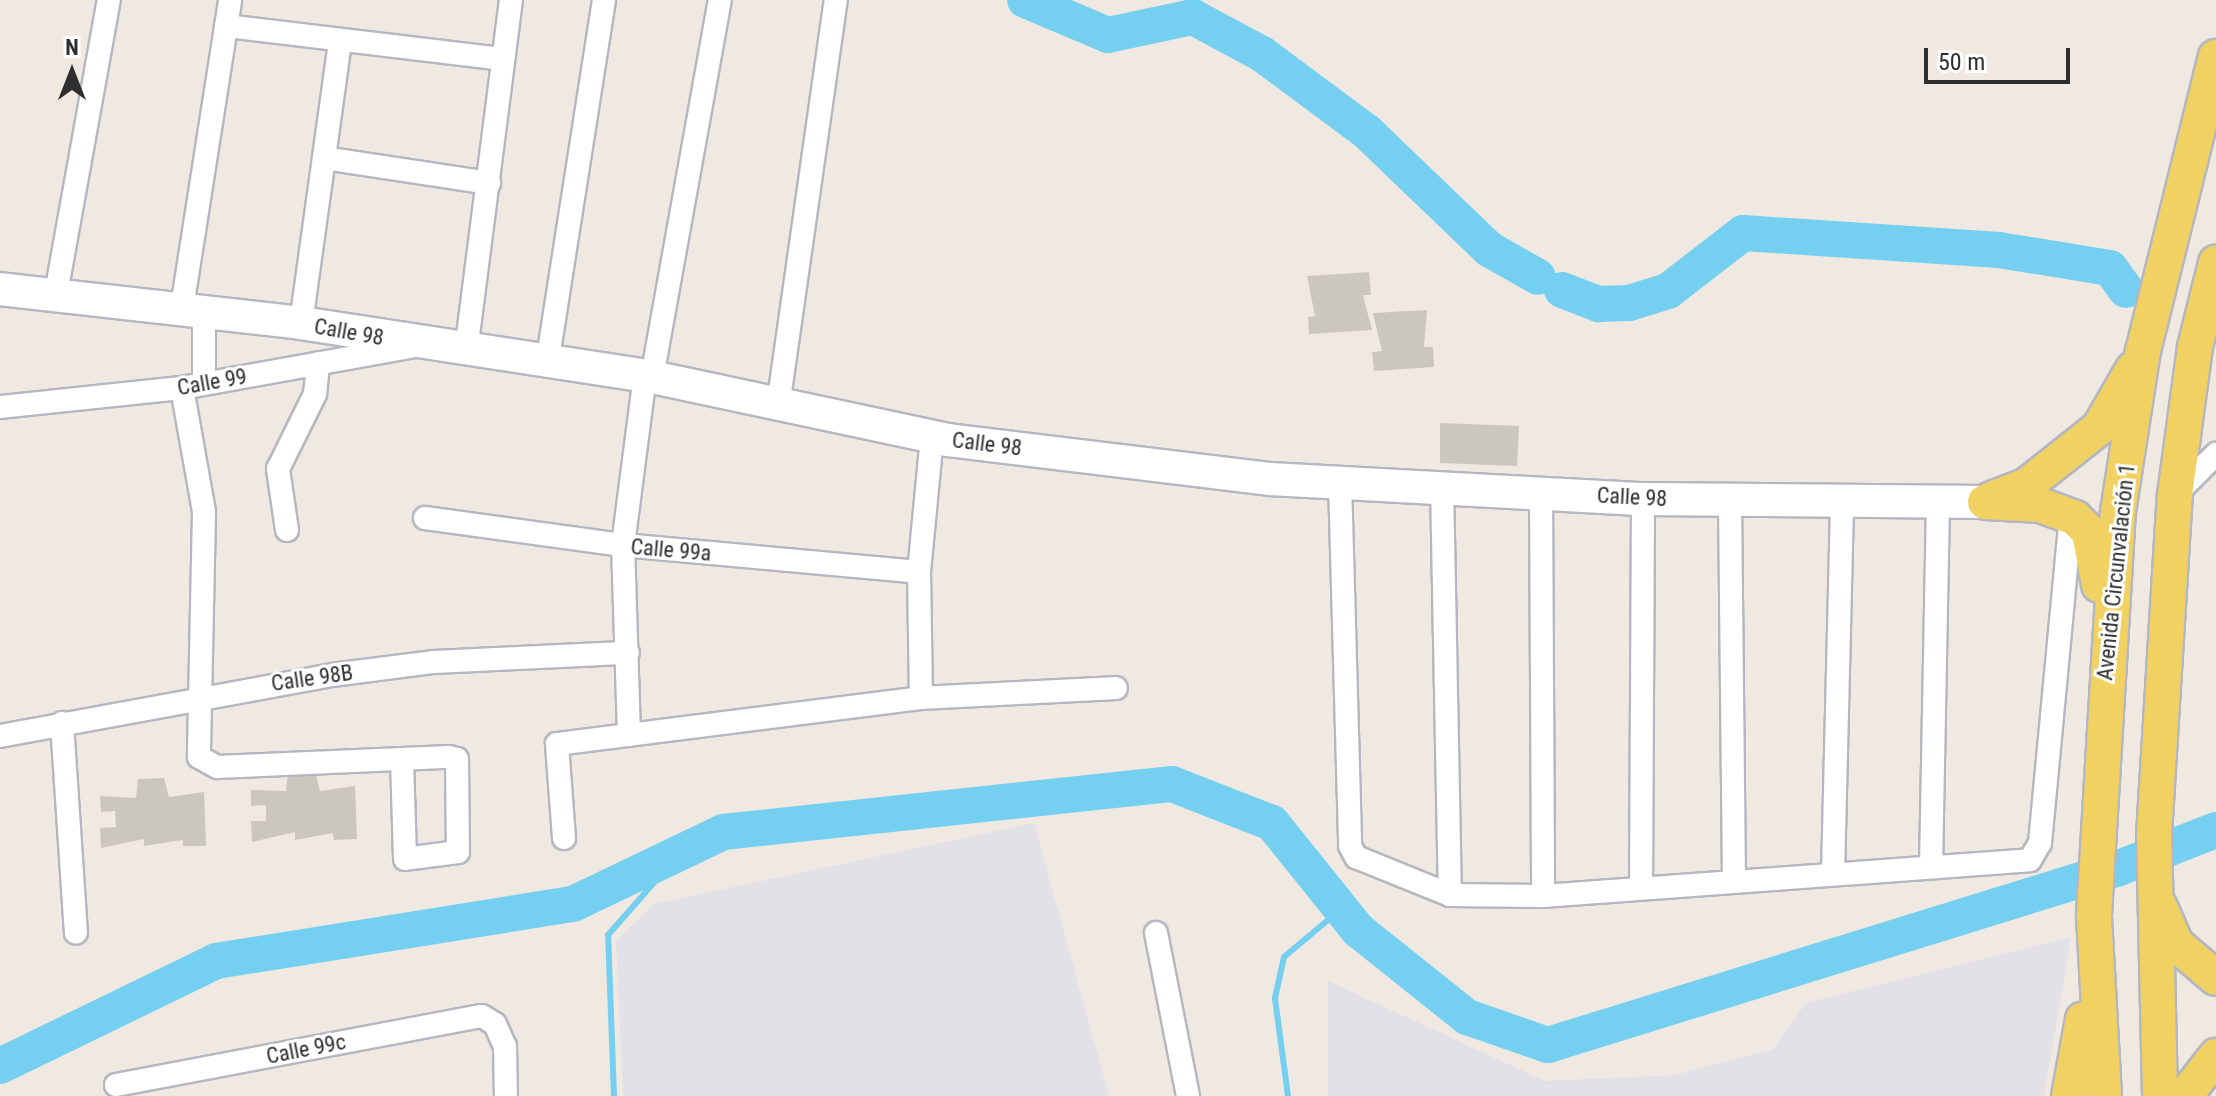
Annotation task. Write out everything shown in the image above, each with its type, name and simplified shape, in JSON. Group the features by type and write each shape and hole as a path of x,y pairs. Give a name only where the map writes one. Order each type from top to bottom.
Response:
{"main road":[{"name":"Avenida Circunvalación 1","path":"2104,1096 2094,915 2104,670 2143,351 2216,57"},
{"path":"2160,1096 2154,835 2175,495 2210,314 2216,263"},
{"path":"1985,502 2027,485 2099,428 2143,351"},
{"path":"1985,502 2040,505 2071,516 2089,532 2097,555 2104,670"},
{"path":"2153,892 2176,944 2216,978"},
{"path":"2069,1096 2094,915"},
{"path":"2185,1096 2216,1056"}],"street":[{"path":"55,299 109,0"},
{"path":"204,383 192,315 230,0"},
{"path":"466,351 511,0"},
{"path":"547,364 604,0"},
{"path":"629,735 623,545 648,377 720,0"},
{"path":"778,406 836,0"},
{"path":"226,26 340,43 503,59"},
{"path":"301,323 340,43"},
{"path":"324,158 489,183"},
{"name":"Calle 98","path":"0,289 55,299 192,315 301,323 423,345 648,377 932,437 1270,479 1442,484 1643,499 1938,505 1985,502"},
{"name":"Calle 99","path":"0,407 182,388 423,345"},
{"path":"287,530 278,469 315,394 318,363"},
{"path":"182,388 204,512 197,696 204,764 402,760 457,759 458,852 405,859 402,760"},
{"path":"921,698 919,572 932,437"},
{"path":"2175,495 2216,454"},
{"path":"1340,481 1350,846 1356,857 1450,895 1543,896 2030,860 2040,843 2071,516"},
{"path":"1442,484 1450,895"},
{"path":"1541,491 1543,896"},
{"path":"1641,888 1643,499"},
{"path":"1730,499 1734,882"},
{"path":"1833,874 1842,503"},
{"path":"1931,867 1938,505"},
{"name":"Calle 99a","path":"425,518 623,545 919,572"},
{"name":"Calle 98B","path":"0,736 197,696 434,662 628,653"},
{"path":"564,838 557,744 921,698 1116,688"},
{"path":"62,723 76,933"},
{"path":"1156,933 1188,1096"},
{"name":"Calle 99c","path":"116,1085 482,1016 495,1024 505,1046 506,1096"}],"shaded area":[{"path":"1034,823 1109,1096 623,1096 616,941 654,904"},
{"path":"2071,937 2044,1096 1328,1096 1328,981 1545,1081 1675,1075 1773,1049 1806,1003"}],"building":[{"path":"1369,272 1371,295 1363,295 1372,330 1309,334 1308,317 1315,316 1307,276"},
{"path":"1427,310 1424,347 1433,347 1434,367 1374,371 1372,352 1382,351 1373,313"},
{"path":"1440,423 1519,426 1517,466 1440,463"},
{"path":"315,771 320,791 355,786 357,839 334,840 333,833 295,840 295,832 252,842 251,821 266,821 266,805 251,806 251,790 286,791 288,773"},
{"path":"164,778 169,797 204,792 206,846 183,846 183,840 144,846 144,839 101,848 100,828 116,827 115,811 101,812 100,796 136,798 138,779"}],"waterway":[{"path":"1025,0 1108,35 1193,17 1262,54 1367,132 1489,249 1538,277"},
{"path":"1562,290 1599,304 1629,303 1668,291 1743,233 1999,250 2110,268 2126,290"},
{"path":"0,1066 216,961 573,904 723,832 1172,784 1272,823 1358,930 1467,1017 1548,1045 2119,868 2216,830"},
{"path":"614,1096 608,935 680,853"},
{"path":"1288,1096 1275,998 1284,957 1341,909"}]}
